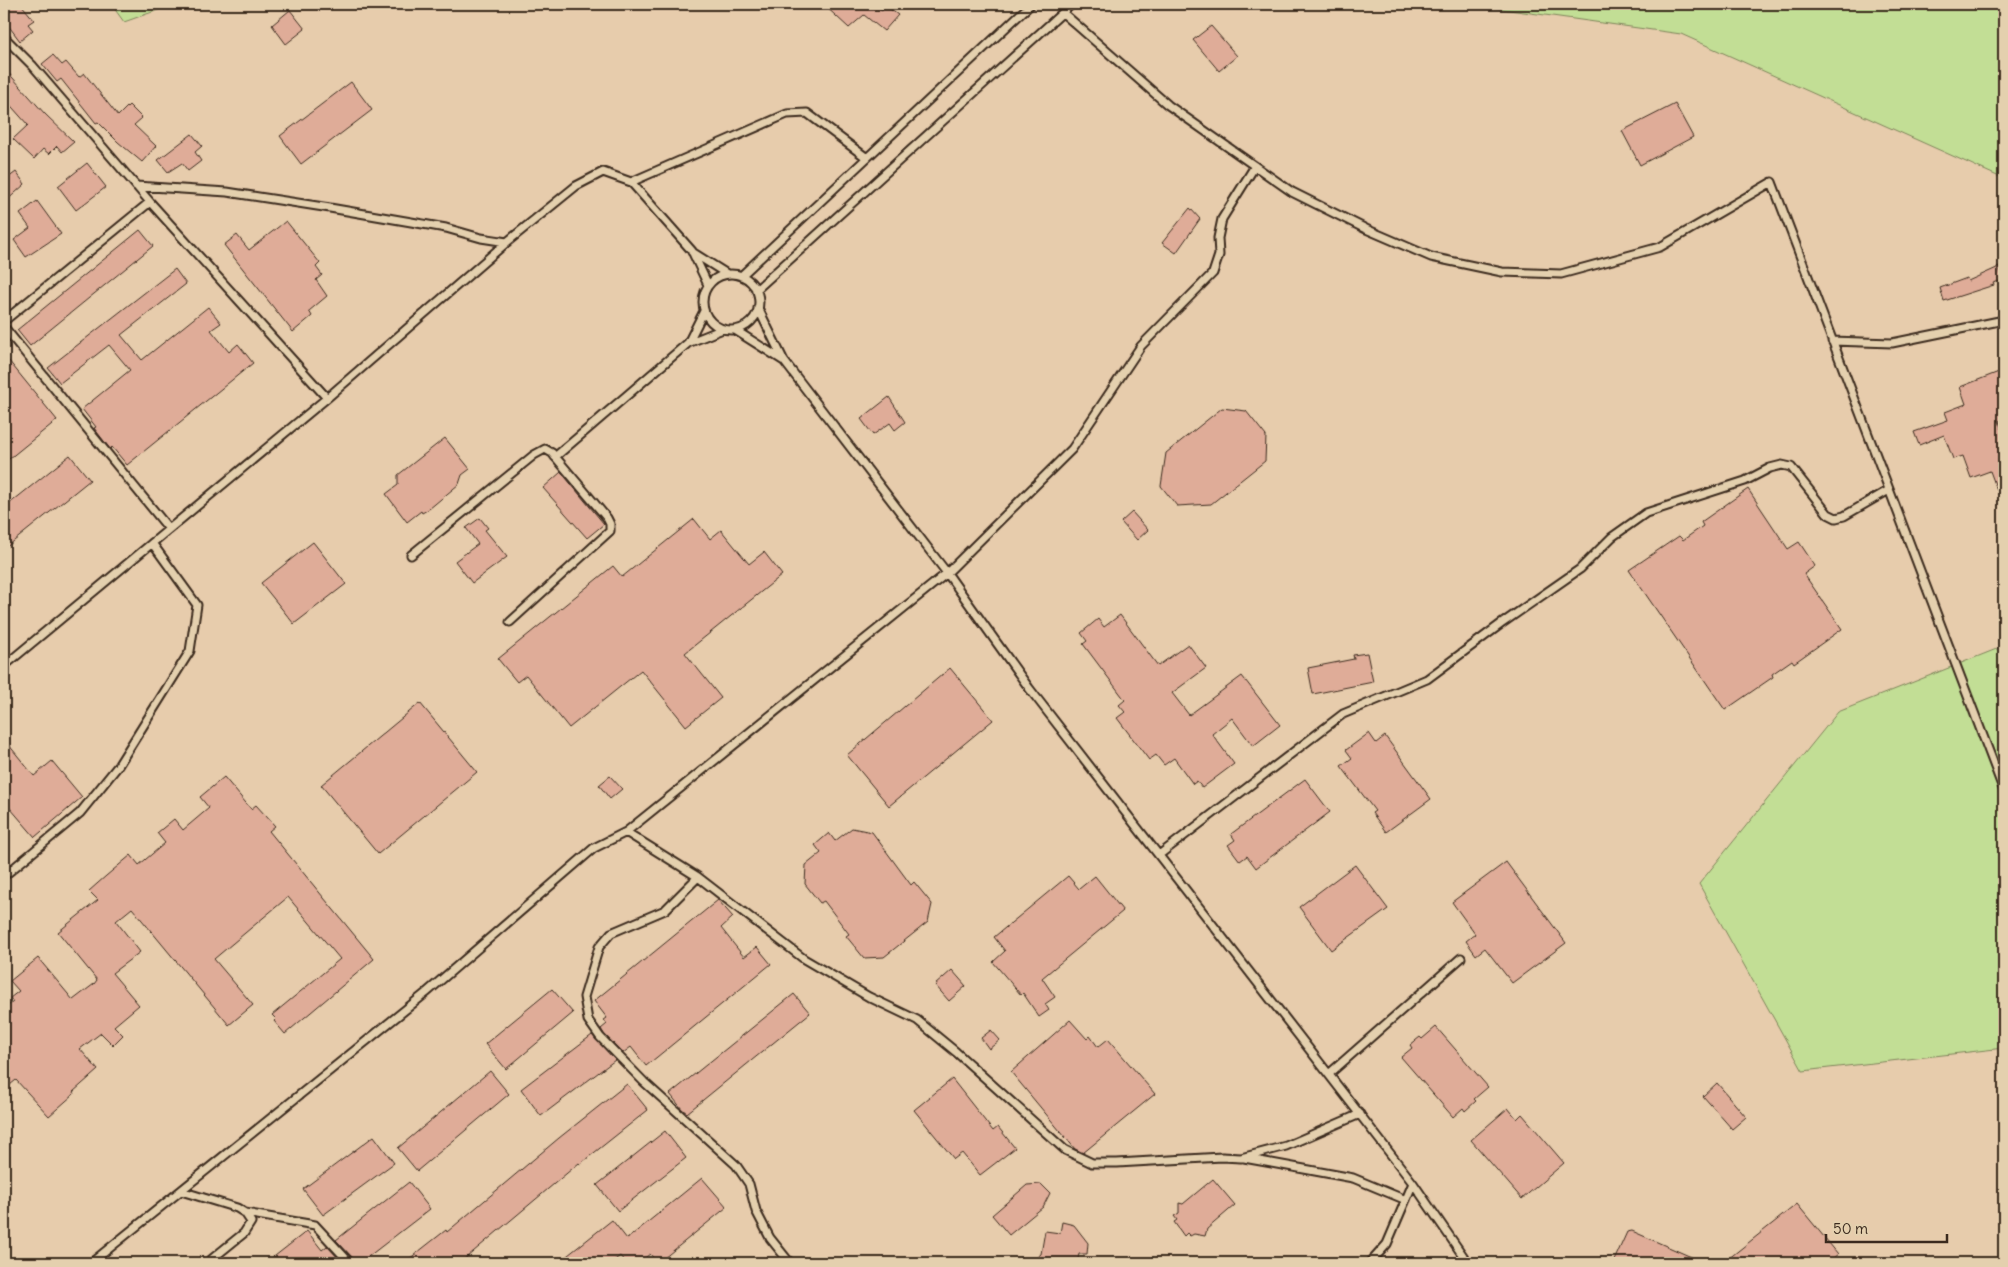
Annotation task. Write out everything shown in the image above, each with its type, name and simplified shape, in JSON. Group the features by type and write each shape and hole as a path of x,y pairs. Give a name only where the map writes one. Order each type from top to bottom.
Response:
{"lane":[{"path":"741,276 1031,4"},
{"path":"756,290 1072,4"},
{"path":"1063,13 1168,105 1292,192 1366,229 1431,257 1502,272 1561,274 1660,247 1772,182 2004,791"},
{"path":"4,37 33,66 150,202 327,398"},
{"path":"631,182 787,114 807,113 867,158"},
{"path":"91,1263 426,993 594,848 626,832 947,573 1072,449 1141,346 1213,273 1220,255 1218,238 1222,219 1254,166"},
{"path":"4,666 327,398 507,242 576,186 603,172 631,182 692,251 727,274 741,276 753,284 759,299 758,308 750,322 735,330"},
{"path":"136,186 227,192 446,228 481,238 507,242"},
{"path":"4,321 150,202"},
{"path":"692,251 708,285"},
{"path":"723,329 708,319 702,302 708,285 716,278 727,274"},
{"path":"758,308 784,361 947,573 1029,688 1413,1183 1468,1263"},
{"path":"688,343 704,311"},
{"path":"1832,341 1892,343 1995,320 2004,320"},
{"path":"4,327 169,529"},
{"path":"555,457 688,343 723,329 735,330 784,361"},
{"path":"411,555 534,455 545,449 555,457 607,518 610,524 610,531 510,622"},
{"path":"1159,855 1343,714 1427,679 1580,569 1612,537 1646,513 1745,481 1782,464 1791,467 1828,514 1836,518 1844,516 1889,490"},
{"path":"4,876 80,813 118,766 190,651 197,605 152,543"},
{"path":"626,832 698,877 804,959 869,997 917,1020 962,1057 1065,1150 1092,1163 1222,1157 1241,1158 1352,1178 1406,1200"},
{"path":"698,877 665,910 611,933 600,947 584,997 588,1020 600,1037 644,1082 736,1165 749,1184 756,1210 770,1238 790,1263"},
{"path":"1329,1074 1461,958"},
{"path":"1241,1158 1286,1146 1360,1114"},
{"path":"1370,1263 1387,1244 1413,1183"},
{"path":"181,1191 237,1208 245,1213 252,1222 244,1233 207,1263"},
{"path":"245,1213 315,1224 350,1263"}],"green space":[{"path":"111,4 175,4 124,22"},
{"path":"1466,4 2004,4 2004,179 1681,34"},
{"path":"2004,646 2004,1048 1803,1071 1699,884 1838,712"}],"building":[{"path":"4,4 21,4 34,20 28,24 33,30 20,41 4,20"},
{"path":"823,4 874,4 882,11 886,6 898,15 884,31 864,15 849,28"},
{"path":"290,10 305,29 286,44 272,25"},
{"path":"1211,26 1237,56 1219,71 1193,40"},
{"path":"53,55 62,65 66,62 79,77 84,73 118,116 129,105 142,118 134,125 156,146 142,162 98,122 96,123 61,79 57,82 42,64"},
{"path":"4,68 45,114 74,142 62,152 57,146 49,154 43,149 34,159 13,139 28,125 4,98"},
{"path":"351,82 372,110 301,164 280,136"},
{"path":"1675,104 1693,137 1640,165 1622,131"},
{"path":"192,134 202,146 195,152 201,161 188,171 182,163 168,172 158,160"},
{"path":"87,163 106,187 76,210 58,186"},
{"path":"16,172 25,184 4,203 4,181"},
{"path":"37,201 61,234 26,257 14,240 30,228 20,214"},
{"path":"1190,208 1200,219 1176,253 1162,243"},
{"path":"286,221 320,263 316,267 322,275 316,280 327,296 309,311 312,316 293,332 224,245 237,235 249,250"},
{"path":"140,230 153,246 30,346 17,330"},
{"path":"1999,267 2003,280 1993,283 1994,285 1944,301 1940,288 1967,278 1968,281"},
{"path":"175,269 186,284 121,335 142,360 208,307 221,323 211,330 229,352 238,344 253,363 127,465 112,447 110,449 82,409 130,370 109,345 60,383 48,368"},
{"path":"4,355 57,420 4,463"},
{"path":"2004,370 2004,419 1999,421 2004,437 2003,506 1990,471 1971,478 1963,456 1953,459 1944,435 1919,445 1914,432 1948,420 1945,412 1966,404 1960,387"},
{"path":"889,397 905,422 895,430 890,423 873,435 861,419"},
{"path":"1222,408 1246,411 1266,436 1265,461 1211,504 1177,506 1161,486 1166,453"},
{"path":"445,438 470,469 462,475 459,484 429,509 422,513 421,511 407,522 386,494 398,485 398,475"},
{"path":"70,455 90,480 4,549 4,508"},
{"path":"561,472 604,524 587,538 543,488"},
{"path":"1748,489 1788,549 1799,542 1815,566 1804,574 1842,629 1794,663 1792,660 1772,674 1773,677 1725,710 1629,570 1679,536 1683,540 1703,526 1701,522"},
{"path":"1132,512 1148,530 1137,540 1121,522"},
{"path":"480,518 488,528 485,530 507,557 472,583 455,561 478,544 466,528"},
{"path":"694,519 710,539 721,530 749,564 764,552 782,575 685,653 721,698 686,726 641,670 569,728 526,675 517,682 498,659 613,566 622,577"},
{"path":"313,542 346,584 294,624 261,583"},
{"path":"1120,615 1158,666 1188,644 1206,668 1172,693 1189,715 1242,676 1280,725 1253,746 1232,718 1212,734 1234,764 1202,788 1197,781 1193,784 1174,758 1164,765 1156,755 1149,760 1117,718 1125,712 1119,705 1125,700 1083,644 1087,641 1081,633 1098,619 1104,627"},
{"path":"1367,653 1373,682 1313,694 1308,668 1354,659 1353,655"},
{"path":"950,668 993,720 889,806 847,755"},
{"path":"420,703 477,772 378,854 321,785"},
{"path":"1369,733 1376,743 1385,736 1431,799 1386,832 1372,813 1375,811 1341,766 1352,758 1346,750"},
{"path":"4,739 34,776 52,761 82,797 35,837 4,801"},
{"path":"610,776 622,789 610,799 599,785"},
{"path":"224,777 251,809 256,805 275,826 269,831 374,959 285,1034 274,1021 276,1019 272,1015 340,959 288,897 214,959 253,1005 229,1025 132,908 116,921 140,952 112,973 139,1005 114,1026 123,1035 113,1045 101,1033 80,1049 98,1070 49,1116 16,1080 4,1090 4,1009 13,1002 10,998 19,991 10,981 38,958 73,1000 94,984 97,980 58,932 98,900 89,891 131,855 139,865 165,843 157,833 174,819 183,830 209,808 200,797"},
{"path":"1305,779 1330,812 1256,868 1247,856 1240,861 1228,845 1235,840 1231,834"},
{"path":"852,828 872,832 911,885 914,882 932,904 928,922 884,957 864,958 846,936 849,934 824,901 820,903 805,884 806,865 821,853 815,845 829,833 835,841"},
{"path":"1506,862 1566,943 1512,983 1485,948 1476,955 1466,941 1475,934 1452,902"},
{"path":"1355,865 1388,909 1331,950 1299,907"},
{"path":"1068,876 1079,889 1095,876 1123,911 1042,978 1055,997 1045,1004 1049,1010 1039,1017 1023,993 1021,995 993,962 1005,951 994,937"},
{"path":"718,900 733,917 721,928 744,957 757,947 771,964 646,1066 631,1047 623,1053 604,1034 601,1029 607,1024 604,1020 607,1018 594,1001"},
{"path":"952,970 966,986 949,1001 935,985"},
{"path":"552,989 573,1013 506,1069 485,1044"},
{"path":"794,994 810,1013 687,1113 682,1109 670,1094"},
{"path":"1070,1020 1087,1039 1090,1036 1098,1047 1108,1039 1155,1094 1083,1153 1075,1149 1011,1072"},
{"path":"1436,1027 1488,1087 1474,1099 1476,1101 1465,1111 1463,1108 1453,1117 1401,1057 1412,1048 1410,1045 1420,1037 1422,1039"},
{"path":"991,1030 1000,1040 989,1049 981,1038"},
{"path":"592,1035 615,1060 541,1116 521,1089"},
{"path":"490,1071 509,1094 417,1171 398,1148"},
{"path":"952,1079 993,1131 998,1127 1015,1148 980,1175 962,1153 954,1159 914,1110"},
{"path":"1717,1083 1746,1117 1732,1129 1703,1096"},
{"path":"627,1084 648,1110 579,1163 467,1257 459,1263 404,1263 446,1230 447,1232"},
{"path":"1508,1108 1517,1119 1522,1114 1564,1163 1522,1199 1471,1140"},
{"path":"665,1131 686,1158 618,1211 597,1185"},
{"path":"374,1136 394,1163 323,1215 303,1189"},
{"path":"702,1178 727,1207 658,1263 650,1254 638,1263 626,1263 620,1256 611,1263 558,1263 612,1220 627,1239"},
{"path":"1213,1179 1235,1205 1207,1229 1205,1236 1194,1234 1190,1236 1187,1233 1184,1236 1174,1222 1177,1220 1174,1216 1179,1213 1179,1203 1183,1204"},
{"path":"409,1182 430,1209 360,1263 355,1263 354,1259 336,1240"},
{"path":"1041,1184 1050,1193 1043,1207 1009,1235 992,1215 1027,1185"},
{"path":"1797,1204 1838,1254 1827,1263 1723,1263"},
{"path":"1062,1222 1074,1225 1088,1243 1087,1254 1079,1254 1077,1263 1030,1263 1041,1254 1045,1231 1060,1233"},
{"path":"307,1231 322,1250 327,1246 343,1263 266,1263"},
{"path":"1632,1231 1705,1263 1613,1263 1627,1232"}]}
